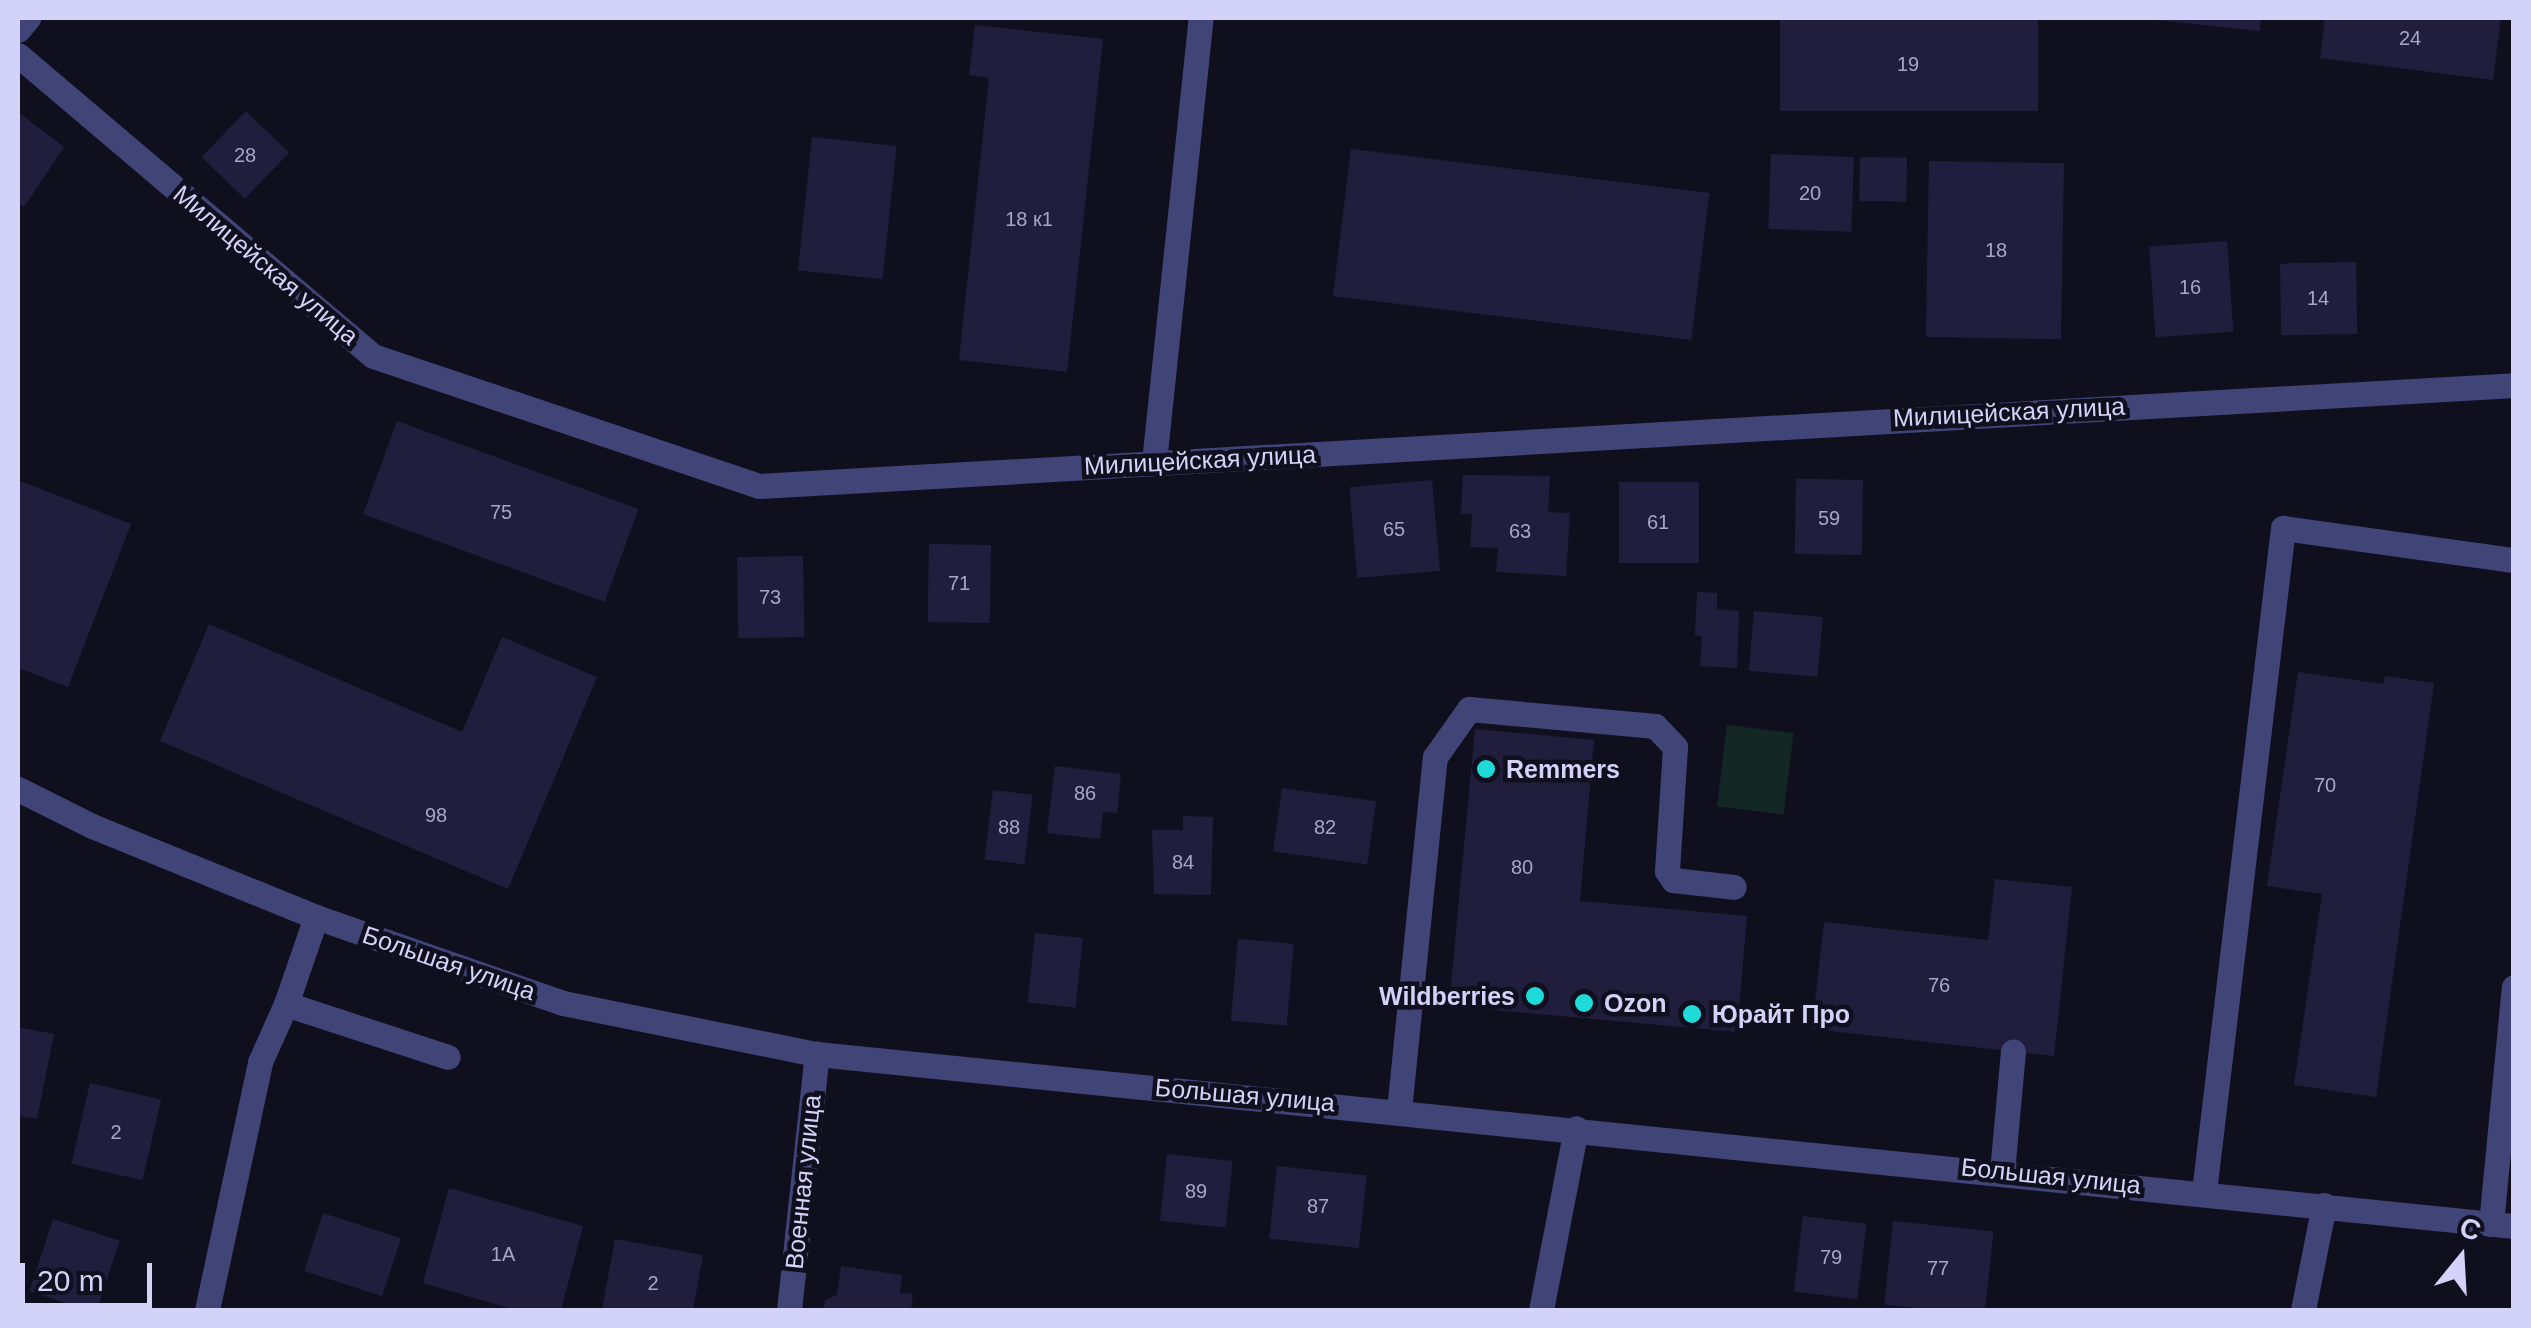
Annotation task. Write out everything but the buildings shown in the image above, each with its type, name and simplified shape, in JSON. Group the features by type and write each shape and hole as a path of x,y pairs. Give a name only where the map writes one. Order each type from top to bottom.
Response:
{"street":[{"path":"18,30 28,18"},
{"path":"1154,462 1201,18"},
{"name":"Милицейская улица","path":"18,55 373,356 759,486 2514,384"},
{"path":"2204,1192 2283,528 2514,560"},
{"path":"1399,1110 1435,757 1469,709 1655,726 1675,747 1667,871 1673,880 1734,887"},
{"name":"Большая улица","path":"18,789 92,826 316,917 563,1003 817,1054 1399,1110 2502,1225"},
{"path":"206,1310 260,1062 286,1004 316,917"},
{"path":"2502,1225 2514,987"},
{"path":"286,1004 448,1057"},
{"path":"2002,1172 2013,1052"},
{"name":"Военная улица","path":"789,1310 817,1054"},
{"path":"1541,1310 1576,1128"},
{"path":"2303,1310 2324,1205"}],"green space":[{"path":"1727,725 1794,733 1784,815 1717,806"}],"place":[{"name":"Remmers","path":"1486,769"},
{"name":"Wildberries","path":"1535,996"},
{"name":"Ozon","path":"1584,1003"},
{"name":"Юрайт Про","path":"1692,1014"}]}
